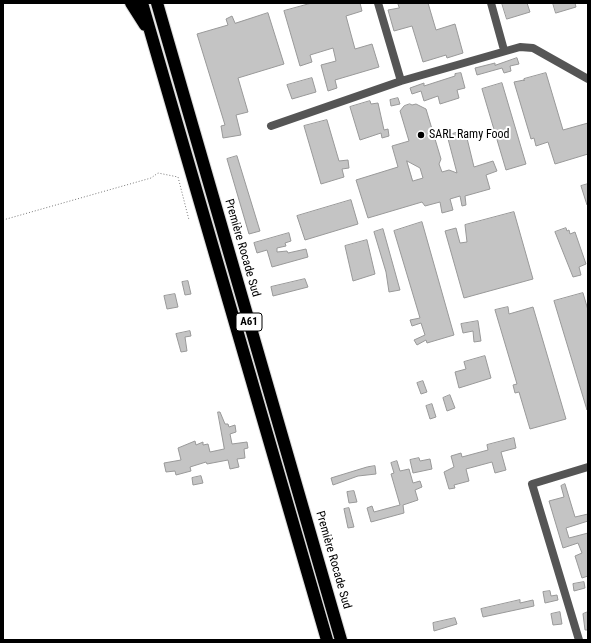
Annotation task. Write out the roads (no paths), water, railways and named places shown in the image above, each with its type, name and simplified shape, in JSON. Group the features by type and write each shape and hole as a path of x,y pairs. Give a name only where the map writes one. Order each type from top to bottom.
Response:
{"highway":[{"path":"131,3 151,32"},
{"name":"A61","path":"142,3 326,640"},
{"name":"Première Rocade Sud","path":"157,3 341,640"}],"street":[{"path":"378,3 401,82"},
{"path":"491,3 504,50"},
{"path":"271,126 401,82 504,50 520,47 533,48 588,79"},
{"path":"579,640 532,484 588,468"}],"place":[{"name":"SARL Ramy Food","path":"421,135"}]}
